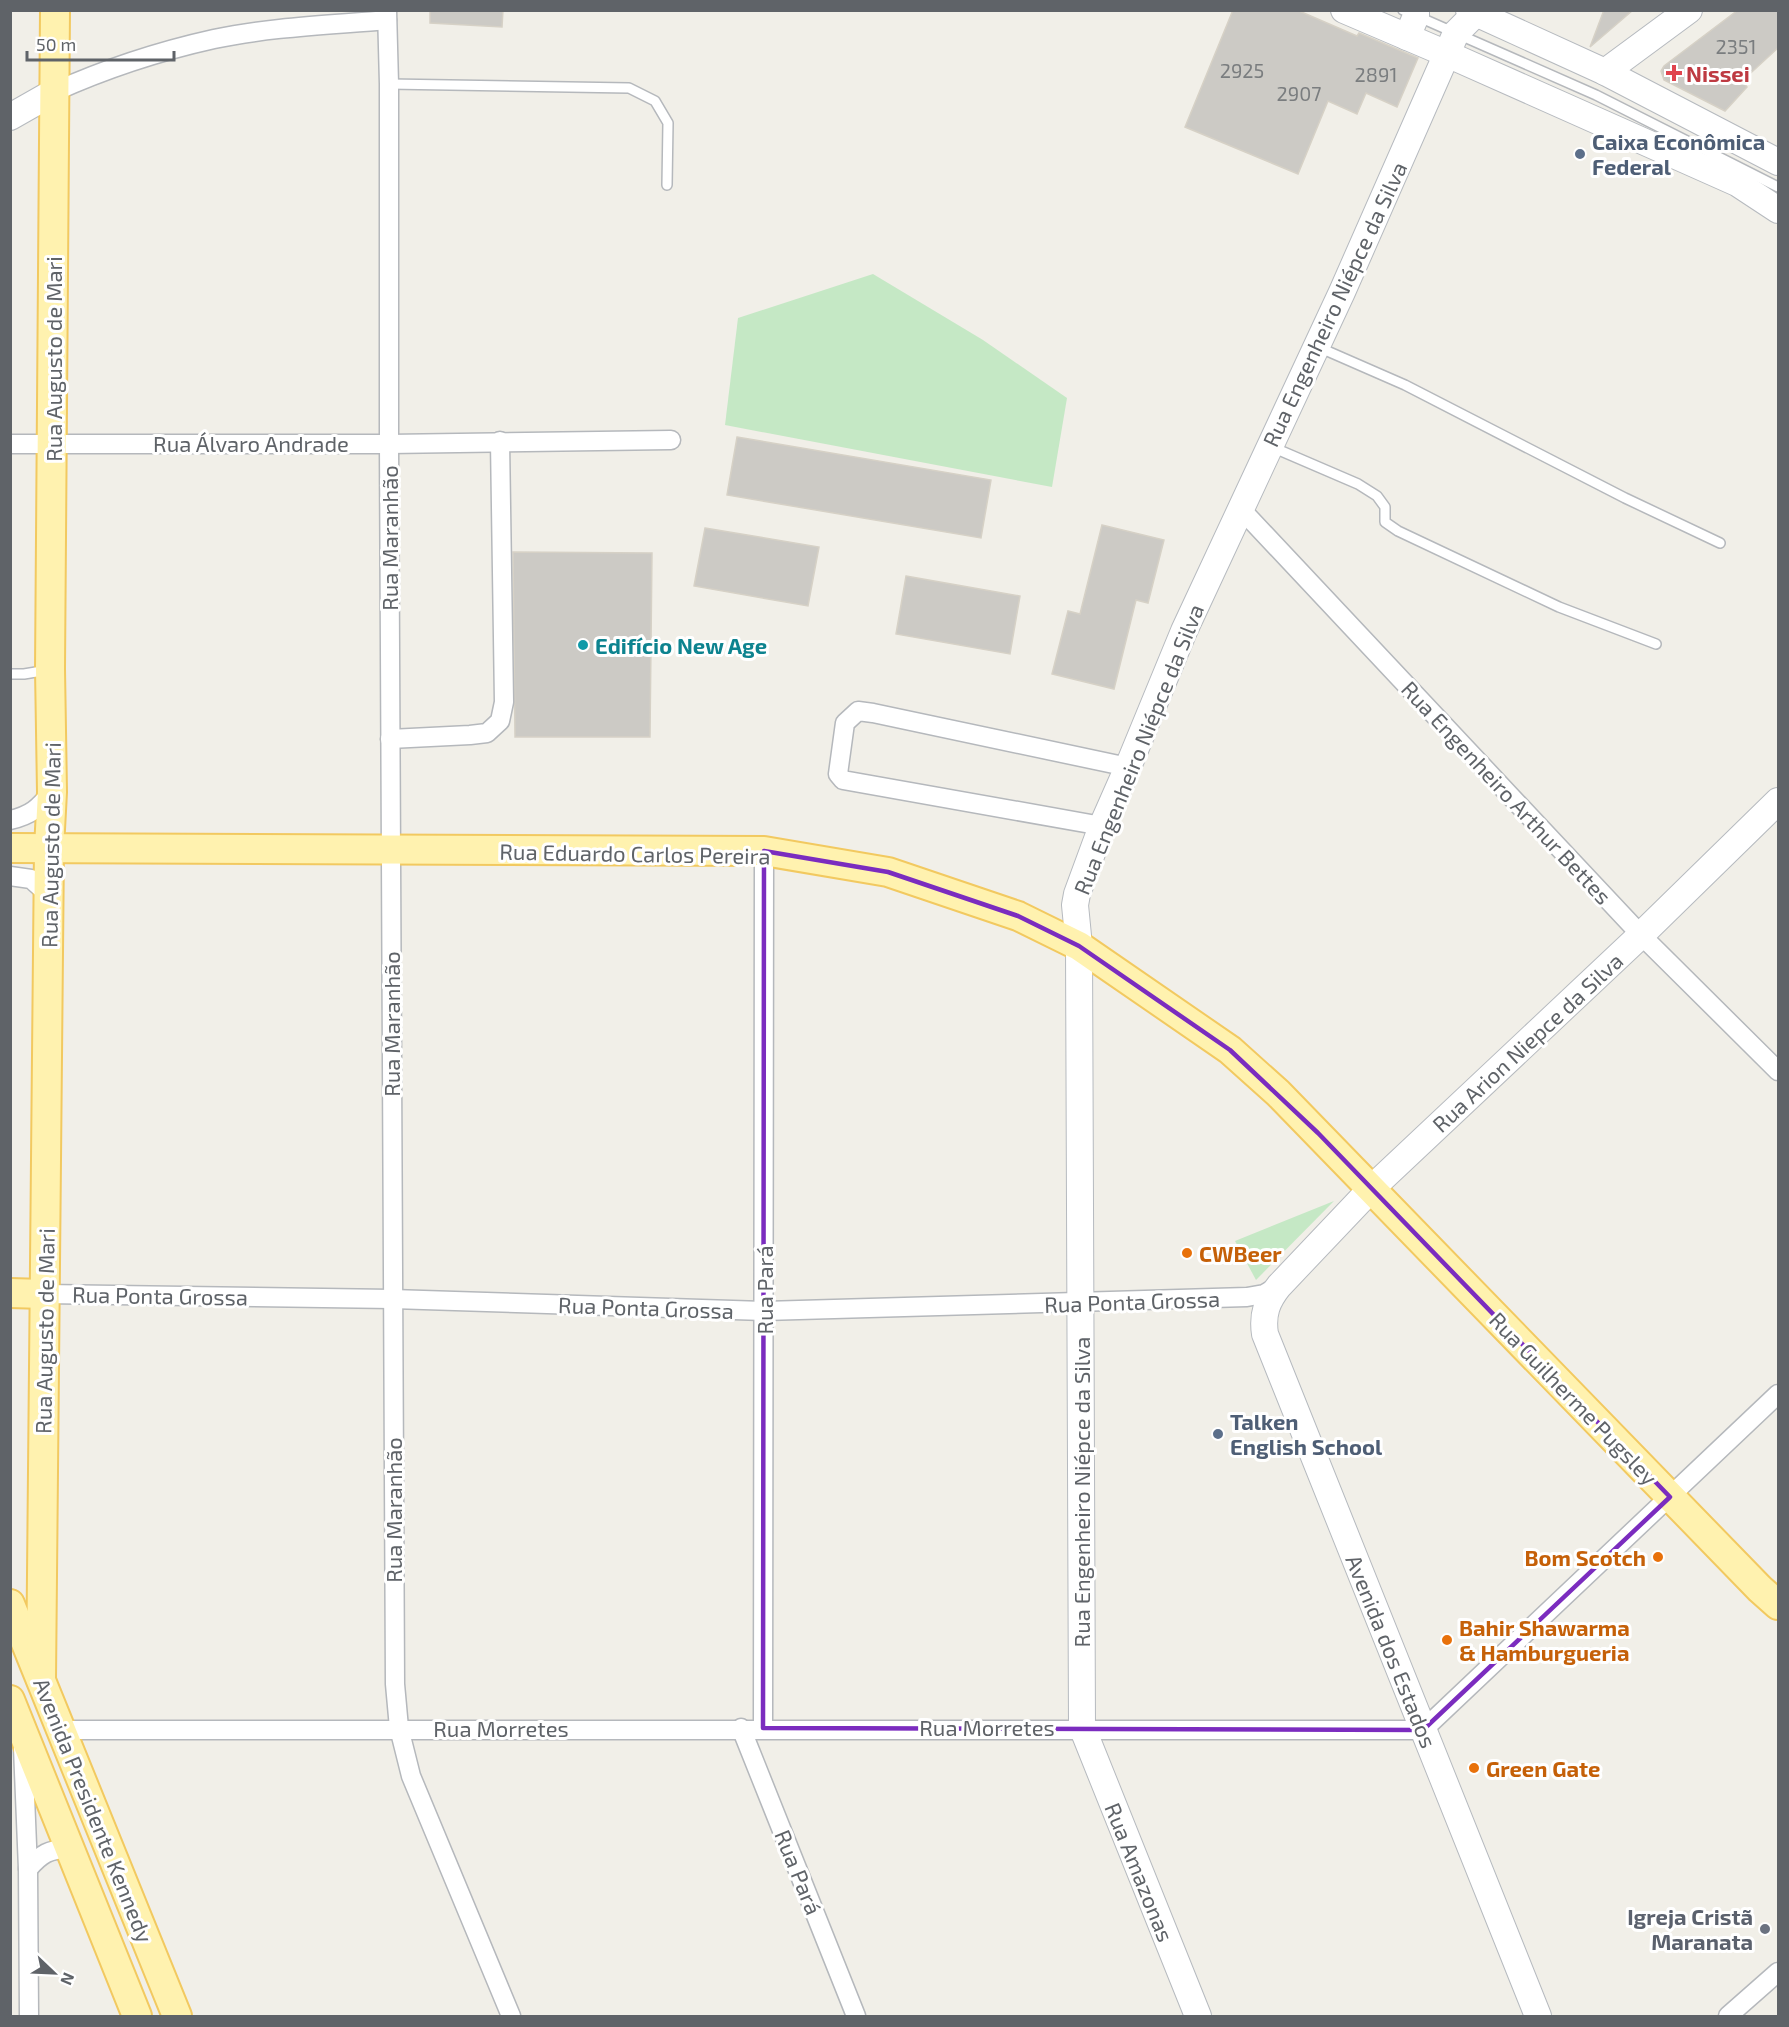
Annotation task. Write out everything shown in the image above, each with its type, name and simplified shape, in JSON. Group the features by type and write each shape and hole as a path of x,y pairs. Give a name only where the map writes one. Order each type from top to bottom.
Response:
{"main road":[{"name":"Rua Augusto de Mari","path":"41,1679 49,848 52,792 50,669 55,10"},
{"name":"Rua Eduardo Carlos Pereira","path":"10,848 764,851 888,873 1018,916 1079,946 1230,1050 1278,1093 1372,1188"},
{"name":"Rua Guilherme Pugsley","path":"1372,1188 1670,1497 1760,1589 1779,1605"},
{"name":"Rua Ponta Grossa","path":"10,1293 44,1293"},
{"path":"11,1607 42,1597"},
{"name":"Avenida Presidente Kennedy","path":"11,1607 177,2016"},
{"name":"Avenida Presidente Kennedy","path":"10,1700 16,1729 70,1848 137,2016"}],"street":[{"path":"1344,10 1410,18 1451,44 1737,183 1779,210"},
{"path":"1605,72 1689,10"},
{"path":"1474,11 1605,72 1779,162"},
{"name":"Rua Engenheiro Niépce da Silva","path":"1082,1727 1079,946 1075,905 1077,894 1102,826 1184,631 1316,346 1451,44 1474,11"},
{"path":"10,117 80,80 154,55 215,39 387,15"},
{"name":"Rua Maranhão","path":"387,15 394,1658 399,1728 411,1776 511,2016"},
{"name":"Rua Álvaro Andrade","path":"10,444 388,444 671,440"},
{"path":"390,739 487,733 500,721 504,702 500,441"},
{"name":"Rua Engenheiro Arthur Bettes","path":"1240,508 1641,935 1779,1071"},
{"path":"1102,826 843,780 838,774 845,723 858,711 873,713 1128,767"},
{"path":"10,820 25,817 38,809 52,792"},
{"name":"Rua Arion Niepce da Silva","path":"1279,1286 1372,1188 1641,935 1779,801"},
{"name":"Rua Pará","path":"763,1728 764,851"},
{"path":"10,876 31,879 49,895"},
{"name":"Rua Ponta Grossa","path":"44,1293 392,1299 764,1311 1256,1297 1279,1286"},
{"name":"Avenida dos Estados","path":"1279,1286 1267,1303 1264,1313 1265,1334 1538,2016"},
{"path":"1424,1730 1779,1394"},
{"name":"Rua Morretes","path":"62,1730 1082,1727 1424,1730"},
{"name":"Rua Amazonas","path":"1082,1727 1197,2016"},
{"name":"Rua Pará","path":"741,1728 856,2016"},
{"path":"16,1729 28,1869 29,2016"},
{"path":"28,1869 39,1856 52,1849 70,1848"},
{"path":"1728,2016 1779,1972"}],"lane":[{"path":"1451,44 1596,95 1779,187"},
{"path":"389,84 629,88 655,101 668,123 667,185"},
{"path":"1316,346 1405,385 1625,498 1720,543"},
{"path":"1269,446 1358,483 1377,496 1385,507 1385,522 1398,531 1559,607 1656,644"},
{"path":"10,674 50,669"}],"highlighted area":[{"path":"764,851 888,872 1018,916 1079,946 1230,1050 1318,1133 1670,1497 1423,1730 763,1728"}],"green space":[{"path":"873,274 983,340 1067,398 1052,487 725,425 738,318"},
{"path":"1334,1201 1256,1280 1235,1241"}],"building":[{"path":"430,10 503,10 502,27 430,23"},
{"path":"1233,10 1297,10 1357,36 1359,33 1418,58 1397,107 1366,93 1357,114 1328,101 1298,174 1185,127"},
{"path":"1604,10 1633,10 1590,47"},
{"path":"1738,10 1779,10 1779,47 1742,81 1747,87 1725,111 1664,80 1661,71 1664,66"},
{"path":"737,437 991,480 981,538 727,495"},
{"path":"1102,525 1164,540 1148,603 1136,600 1114,689 1052,674 1068,611 1080,614"},
{"path":"705,528 819,547 808,606 694,586"},
{"name":"Edifício New Age","path":"513,552 652,553 650,737 515,737"},
{"path":"906,576 1020,596 1010,654 896,634"}],"place":[{"name":"Nissei","path":"1674,73"},
{"name":"Caixa Econômica Federal","path":"1580,154"},
{"name":"Edifício New Age","path":"583,645"},
{"name":"CWBeer","path":"1187,1253"},
{"name":"Talken English School","path":"1218,1434"},
{"name":"Bom Scotch","path":"1658,1557"},
{"name":"Bahir Shawarma & Hamburgueria","path":"1447,1640"},
{"name":"Green Gate","path":"1474,1768"},
{"name":"Igreja Cristã Maranata","path":"1765,1929"}]}
